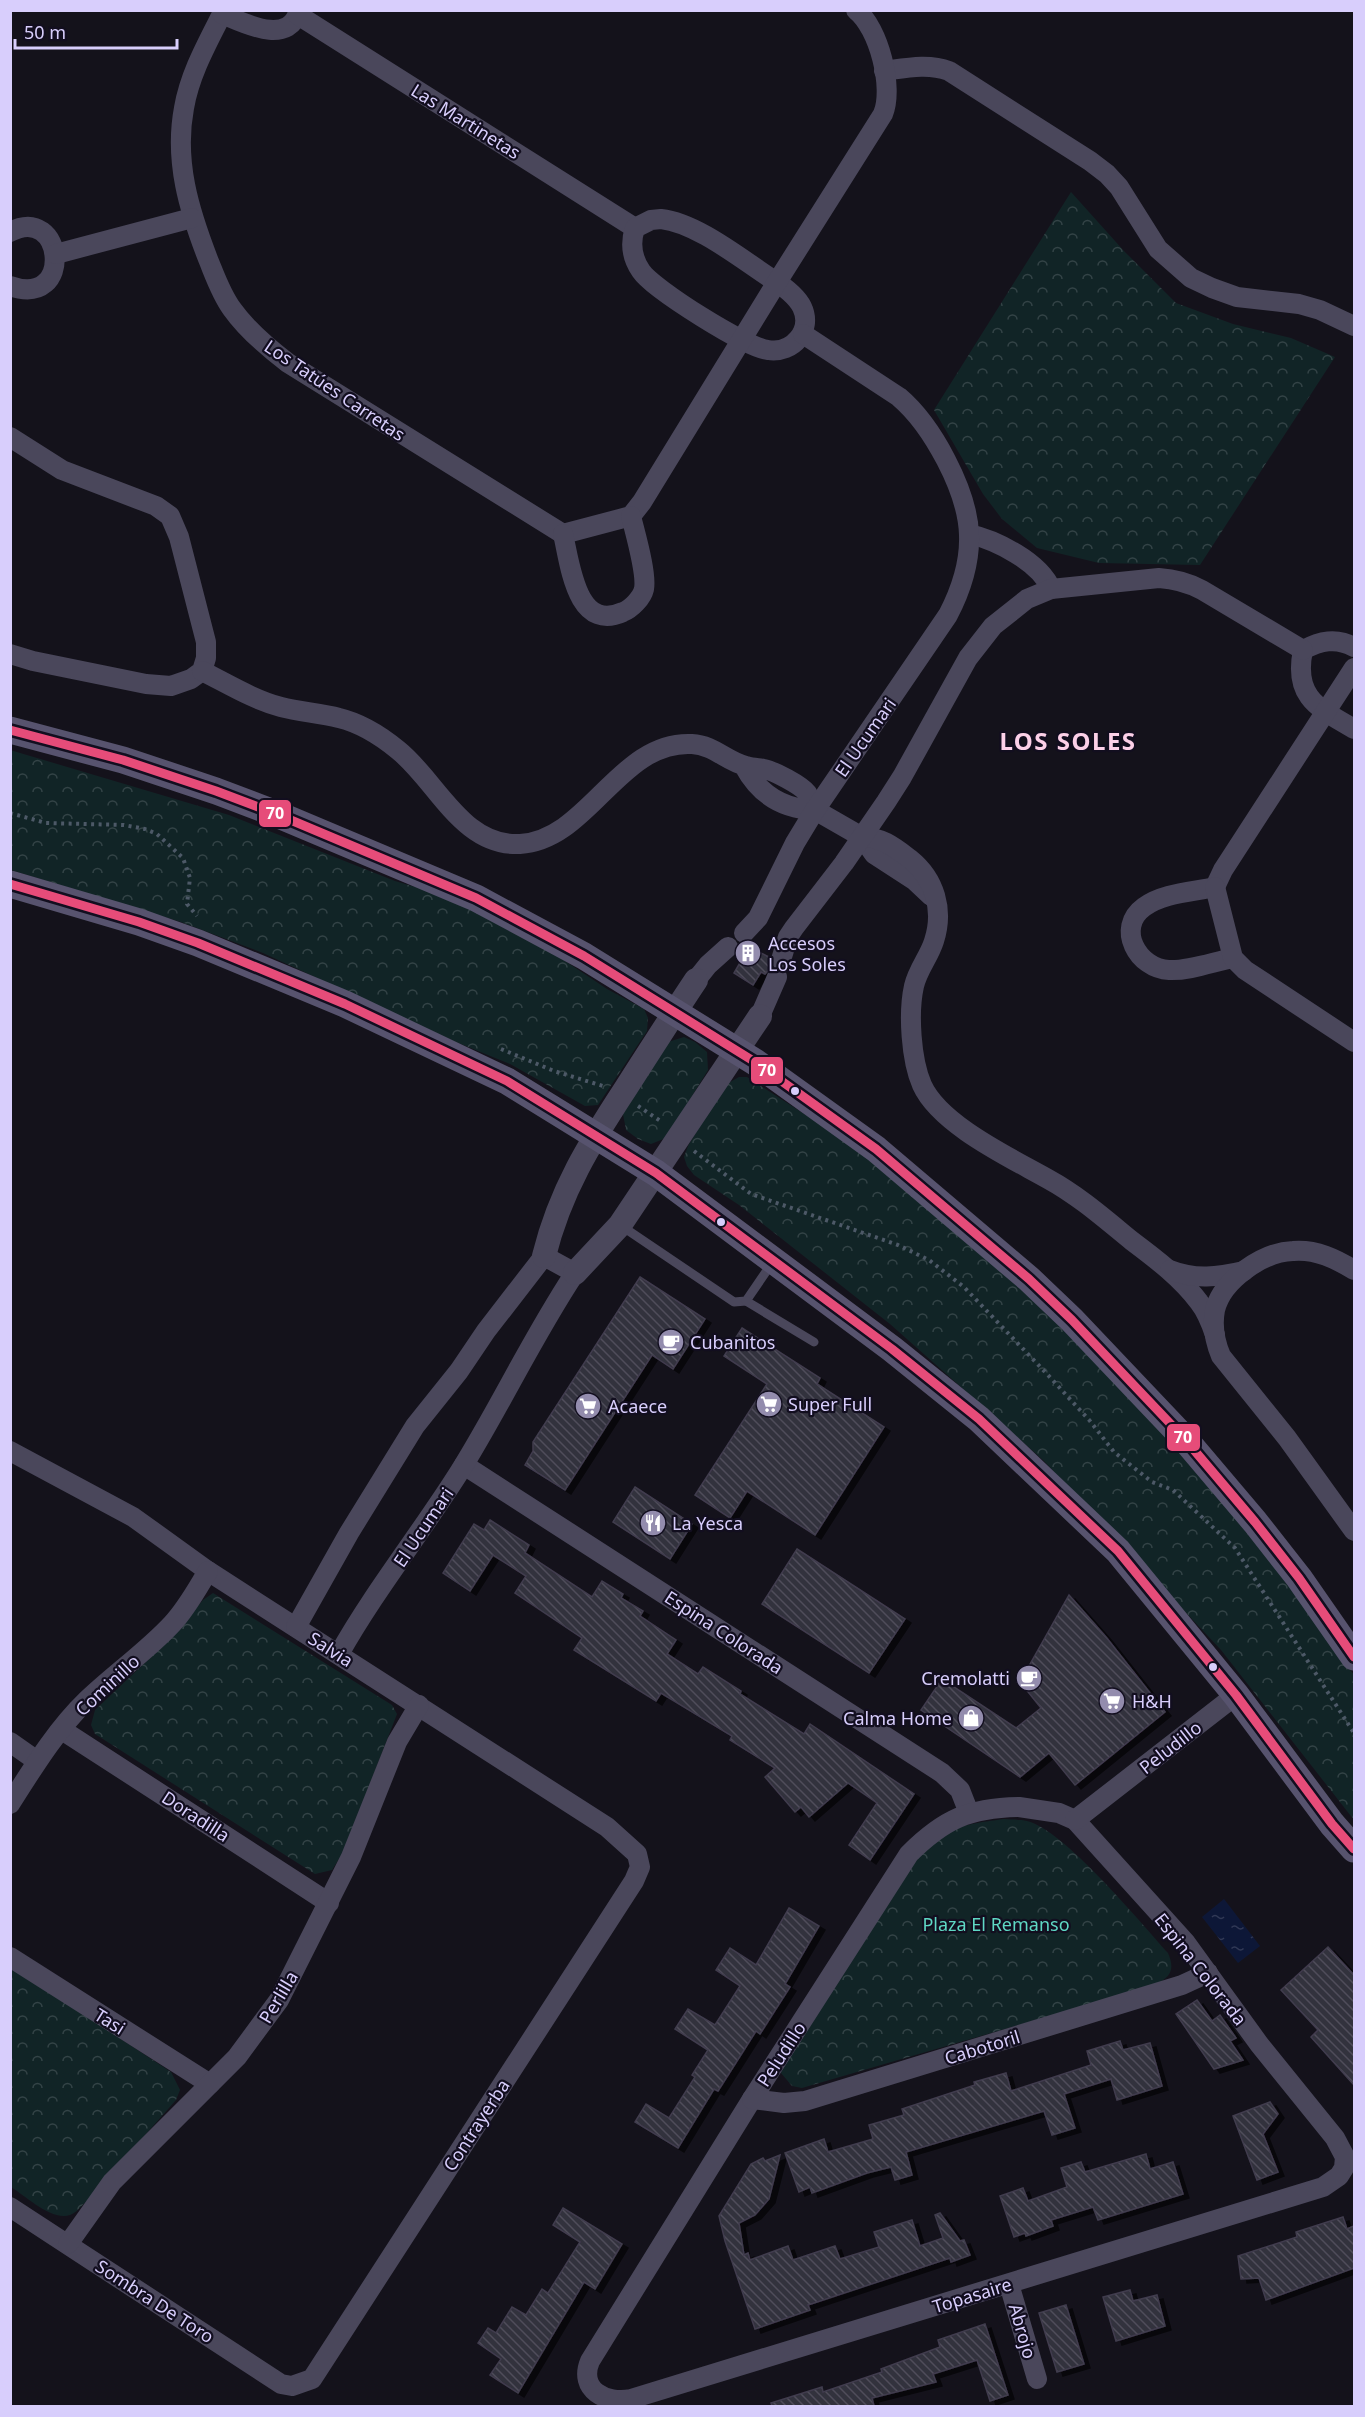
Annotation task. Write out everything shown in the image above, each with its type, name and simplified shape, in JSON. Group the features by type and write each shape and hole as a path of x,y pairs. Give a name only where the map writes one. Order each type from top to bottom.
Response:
{"main road":[{"path":"10,730 123,760 216,791 476,898 584,956 755,1062 876,1149 1020,1271 1072,1320 1183,1437 1256,1522 1299,1578 1354,1657"},
{"path":"10,885 139,921 345,1004 507,1081 656,1173 892,1349 979,1419 1118,1551 1236,1695 1332,1824 1354,1849"}],"street":[{"path":"223,12 267,31 281,30 290,25 298,13"},
{"name":"Los Tatúes Carretas","path":"223,12 193,73 184,108 180,140 182,172 192,218 220,289 231,309 264,344 288,363 562,534"},
{"name":"Las Martinetas","path":"298,13 635,228"},
{"path":"631,516 644,580 644,591 627,610 609,616 598,614 590,610 579,599 562,534 631,516 883,114 887,104 884,71 873,32 860,14"},
{"path":"884,71 923,66 936,66 949,71 1090,161 1119,187 1158,249 1191,278 1237,297 1299,304 1336,316 1354,326"},
{"path":"56,254 192,218"},
{"path":"661,219 685,224 777,282 796,297 803,308 806,320 803,334 795,343 779,350 758,348 741,340 650,282 636,263 632,238 635,228 651,220 661,219"},
{"path":"10,232 26,228 37,230 53,243 56,254 53,273 39,286 30,290 10,286"},
{"path":"803,334 912,409 927,427 954,478 969,534 984,537 999,544 1035,567 1048,580 1051,589"},
{"path":"10,437 62,470 156,506 170,516 179,537 204,629 206,658 202,671 181,683 161,686 40,663 10,654"},
{"name":"El Ucumari","path":"744,933 758,918 795,843 815,810 948,615 958,595 966,569 969,534"},
{"path":"544,1256 575,1273 620,1225 760,1016 779,968 788,937 862,837 902,777 979,642 1007,614 1027,599 1051,589 1159,578 1186,582 1303,650"},
{"path":"1303,650 1329,640 1346,642 1354,647"},
{"path":"1303,650 1299,668 1308,696 1326,712 1354,729"},
{"path":"1354,668 1223,870 1215,887 1233,958 1245,970 1354,1042"},
{"path":"202,671 280,707 338,717 384,739 416,767 444,802 466,822 492,839 521,844 547,837 581,813 647,755 663,747 680,744 695,744 723,754 744,766 760,790 797,809 815,810 862,837 874,854 914,880 937,903 937,928 934,942 920,969 914,987 912,1005 915,1057 922,1086 929,1097 951,1120 1082,1200 1168,1269 1200,1303 1215,1335 1221,1356 1231,1371 1287,1438 1354,1532"},
{"path":"1215,887 1161,898 1142,908 1134,919 1131,936 1133,948 1142,959 1154,967 1169,970 1233,958"},
{"path":"296,1627 380,1479 427,1409 459,1371 486,1331 544,1256 560,1203 594,1136 696,980 708,965 728,947"},
{"path":"1215,1335 1215,1309 1227,1287 1260,1261 1276,1254 1293,1251 1327,1256 1354,1270"},
{"path":"1168,1269 1189,1276 1203,1277 1246,1270"},
{"name":"El Ucumari","path":"339,1654 362,1613 428,1522 464,1465 575,1273"},
{"name":"Salvia","path":"10,1451 133,1517 208,1571 607,1827 622,1839 640,1861"},
{"name":"Espina Colorada","path":"464,1465 942,1773 960,1790 969,1813"},
{"name":"Cominillo","path":"10,1804 38,1761 86,1701 171,1624 188,1604 208,1571"},
{"name":"Peludillo","path":"590,2361 752,2098 909,1854 927,1836 969,1813 986,1808 1019,1807 1059,1813 1075,1820 1236,1695"},
{"name":"Perlilla","path":"68,2244 112,2182 237,2057 279,2000 355,1848 397,1742 419,1705"},
{"name":"Doradilla","path":"62,1730 329,1903"},
{"path":"10,1742 38,1761"},
{"name":"Espina Colorada","path":"1075,1820 1186,1943 1259,2044 1335,2138"},
{"name":"Contrayerba","path":"303,2384 319,2371 634,1881 640,1861"},
{"name":"Tasi","path":"10,1957 210,2084"},
{"name":"Cabotoril","path":"752,2098 784,2103 805,2101 1182,1985 1208,1973"},
{"name":"Topasaire","path":"590,2361 587,2374 592,2388 601,2396 621,2401 1323,2187 1339,2176 1344,2168 1345,2157 1335,2138"},
{"name":"Sombra De Toro","path":"10,2207 281,2384 292,2386 303,2384"},
{"name":"Abrojo","path":"1010,2284 1037,2379"}],"lane":[{"path":"620,1225 734,1302 746,1301 814,1341"},
{"path":"746,1301 773,1262"}],"path":[{"path":"10,813 46,823 124,825 157,834 183,858 190,878 187,904 194,915 204,920"},
{"path":"494,1046 554,1071 610,1088 672,1128 677,1139 751,1194 898,1245 930,1260 964,1287 1068,1397 1114,1452 1152,1482 1173,1491 1234,1548 1354,1733"}],"green space":[{"path":"1071,192 1124,251 1176,303 1233,324 1291,338 1335,357 1200,565 1099,563 1037,548 1002,519 983,494 934,410"},
{"path":"10,750 229,815 395,881 459,900 520,931 607,989 644,1009 648,1018 647,1031 598,1105 585,1106 510,1064 456,1042 263,953 181,922 11,870"},
{"path":"684,1037 695,1042 707,1052 708,1070 666,1138 651,1144 638,1139 626,1130 623,1114 668,1042"},
{"path":"739,1077 747,1077 854,1146 954,1226 1092,1354 1248,1530 1354,1675 1354,1820 1221,1650 1044,1461 890,1324 739,1205 694,1175 684,1157 688,1146 725,1085"},
{"path":"213,1593 392,1705 397,1714 344,1851 332,1870 315,1874 95,1734 91,1725 95,1710 167,1642 203,1600"},
{"name":"Plaza El Remanso","path":"1004,1819 1024,1820 1042,1828 1080,1858 1168,1953 1171,1968 1165,1979 1156,1985 802,2088 792,2086 781,2073 782,2064 919,1854 934,1840 952,1830"},
{"path":"10,1966 171,2072 180,2090 176,2100 85,2203 70,2215 63,2216 47,2211 11,2187"}],"water":[{"path":"1224,1899 1260,1946 1238,1963 1202,1917"}],"building":[{"path":"751,943 755,950 769,957 771,967 765,974 761,972 753,985 734,973 741,961 736,956 740,950 739,944"},
{"name":"Acaece","path":"640,1277 705,1319 673,1369 652,1355 565,1490 525,1465 533,1451 533,1442"},
{"path":"742,1328 820,1378 817,1384 884,1427 815,1535 747,1491 730,1518 695,1495 767,1384 724,1356"},
{"name":"La Yesca","path":"635,1487 692,1524 670,1559 613,1522"},
{"path":"490,1520 529,1545 525,1553 592,1597 602,1581 623,1594 621,1598 643,1611 640,1616 676,1640 667,1654 698,1674 703,1667 741,1691 740,1694 804,1734 810,1724 914,1794 870,1860 849,1845 877,1803 848,1783 809,1817 801,1807 795,1812 765,1777 775,1768 730,1740 732,1736 661,1693 656,1701 574,1650 582,1638 515,1593 526,1576 493,1555 470,1591 443,1573 474,1524 484,1530"},
{"path":"797,1549 905,1619 869,1673 762,1604"},
{"path":"1069,1595 1106,1637 1165,1712 1075,1785 1049,1753 1020,1777 921,1710 942,1679 1016,1728 1041,1708 1020,1682"},
{"path":"789,1908 819,1926 785,1984 790,1987 760,2034 756,2031 718,2091 714,2089 678,2148 635,2122 646,2104 669,2118 695,2077 692,2075 708,2050 675,2029 688,2009 715,2025 740,1986 716,1970 730,1948 756,1965"},
{"path":"1328,1947 1354,1975 1354,2085 1311,2037 1318,2030 1281,1990"},
{"path":"1197,2000 1212,2021 1220,2015 1236,2038 1230,2041 1243,2060 1214,2069 1176,2014"},
{"path":"1120,2041 1123,2050 1150,2043 1162,2086 1117,2100 1111,2079 1064,2094 1075,2128 1052,2135 1044,2111 906,2152 912,2175 895,2180 891,2167 867,2173 812,2193 810,2187 799,2192 785,2153 824,2139 828,2152 873,2139 869,2125 904,2115 902,2109 975,2085 974,2082 1006,2073 1011,2091 1091,2065 1087,2051"},
{"path":"1270,2102 1278,2114 1263,2134 1278,2172 1257,2180 1233,2116"},
{"path":"1146,2154 1150,2169 1173,2162 1183,2194 1098,2220 1093,2207 1051,2220 1053,2226 1026,2236 1025,2233 1014,2237 1000,2196 1023,2188 1028,2201 1067,2187 1061,2168 1081,2162 1085,2172"},
{"path":"780,2155 769,2199 755,2215 739,2223 744,2255 748,2253 750,2260 788,2246 793,2260 835,2246 840,2259 879,2247 874,2232 912,2220 920,2246 943,2238 935,2215 940,2213 960,2241 964,2240 970,2255 951,2262 950,2258 808,2305 810,2310 755,2329 725,2241 719,2216 751,2164 763,2158 765,2161"},
{"path":"563,2208 622,2244 595,2289 584,2282 518,2393 490,2375 501,2359 478,2343 488,2328 496,2333 512,2307 526,2315 542,2289 548,2293 580,2242 553,2225"},
{"path":"1343,2217 1347,2229 1354,2226 1354,2268 1266,2300 1259,2278 1241,2279 1238,2256 1297,2237 1296,2232"},
{"path":"1130,2290 1133,2301 1157,2295 1165,2326 1116,2341 1103,2297"},
{"path":"1066,2305 1084,2364 1057,2372 1039,2313"},
{"path":"985,2324 1008,2395 990,2401 977,2360 933,2374 936,2382 872,2398 874,2406 772,2406 771,2403 822,2387 823,2392 882,2372 881,2369 940,2347 938,2340"}],"transit line":[{"name":"70","path":"10,730 123,760 216,791 476,898 584,956 755,1062 876,1149 1029,1279 1072,1320 1183,1437 1255,1522 1299,1578 1354,1657"},
{"name":"70","path":"10,884 139,922 198,943 345,1004 507,1081 656,1173 892,1349 979,1419 1118,1551 1236,1695 1332,1824 1354,1849"}],"place":[{"name":"Accesos Los Soles","path":"748,953"},
{"name":"Cubanitos","path":"671,1342"},
{"name":"Super Full","path":"769,1404"},
{"name":"Acaece","path":"588,1406"},
{"name":"La Yesca","path":"653,1523"},
{"name":"Cremolatti","path":"1029,1678"},
{"name":"H&H","path":"1112,1701"},
{"name":"Calma Home","path":"971,1718"}],"district":[{"name":"LOS SOLES","path":"1068,740"}]}
